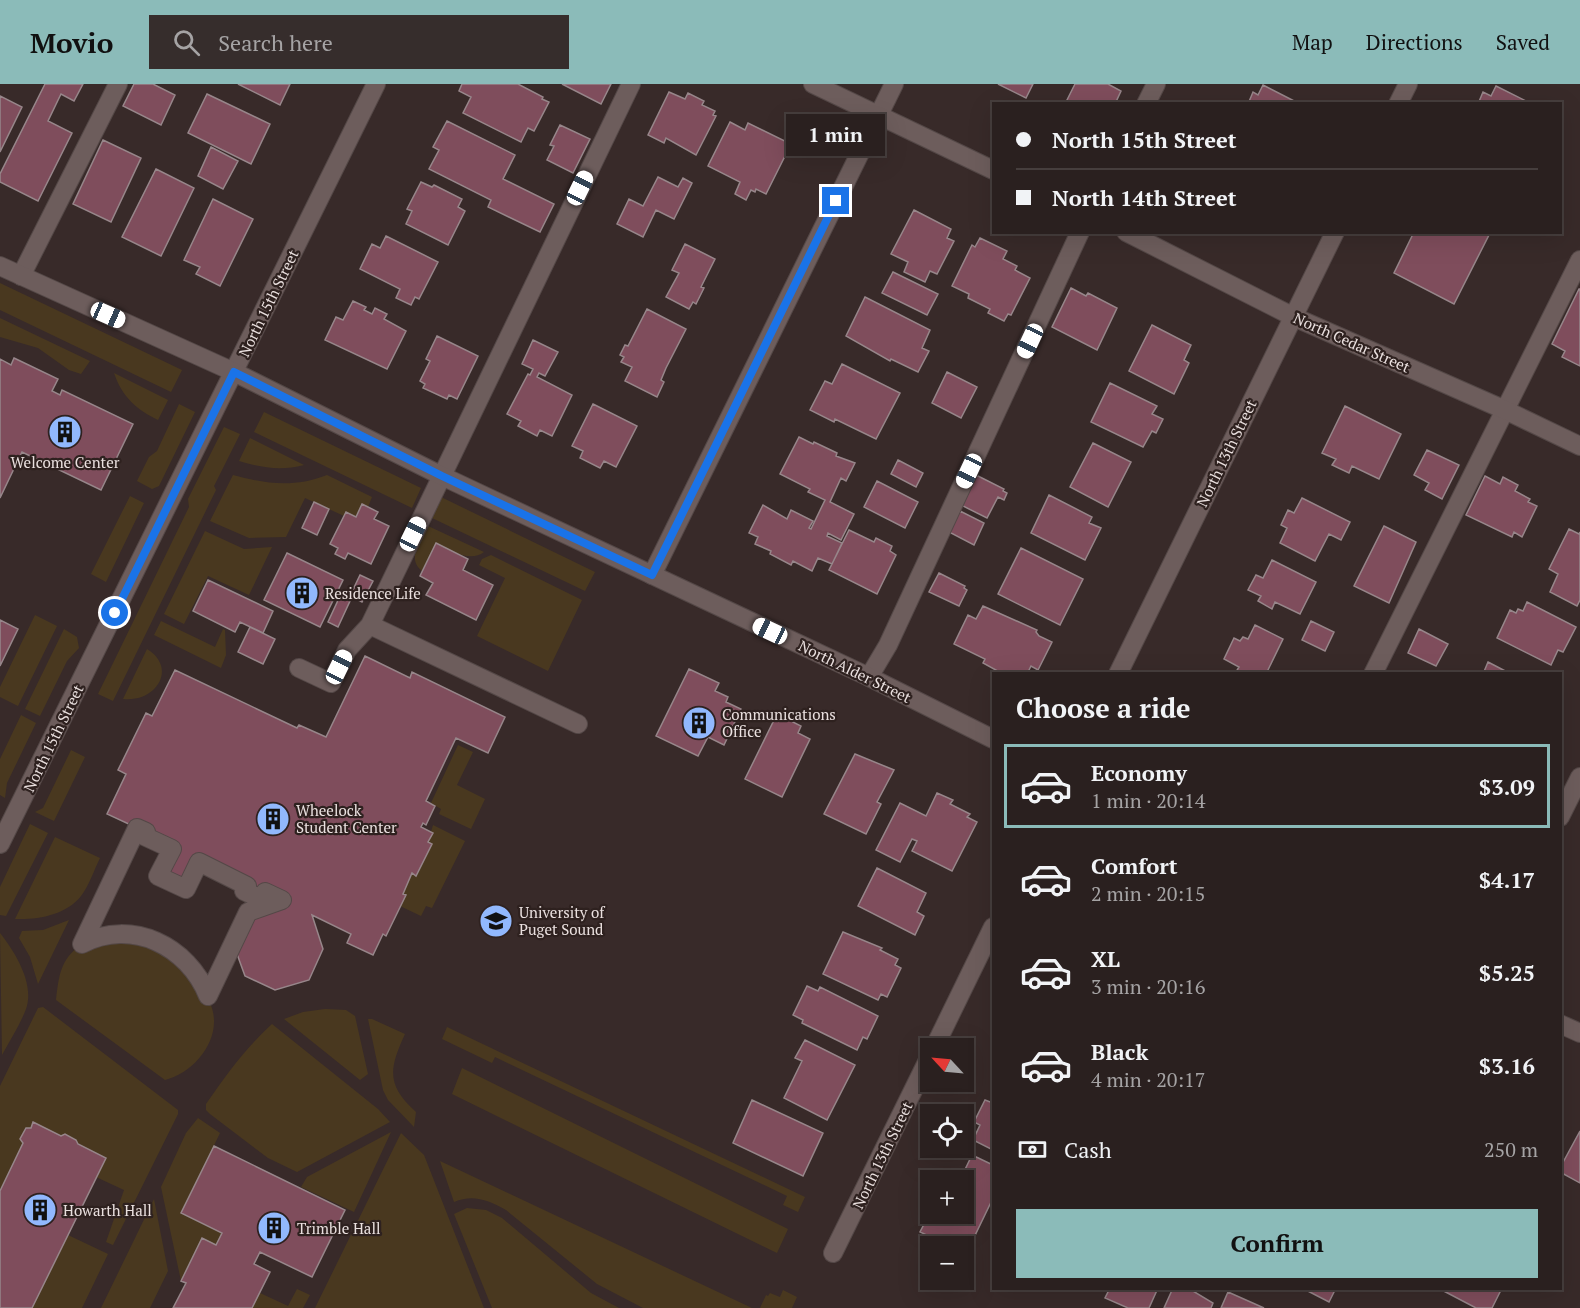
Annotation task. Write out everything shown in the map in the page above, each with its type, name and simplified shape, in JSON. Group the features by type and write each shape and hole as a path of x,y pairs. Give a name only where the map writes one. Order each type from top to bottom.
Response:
{"street":[{"path":"21,276 118,84"},
{"name":"North 15th Street","path":"0,844 376,84"},
{"path":"299,668 331,683 347,650 370,625 631,84"},
{"path":"813,84 992,170"},
{"path":"652,575 894,84"},
{"path":"1147,102 1156,84"},
{"path":"1399,102 1408,84"},
{"path":"869,677 888,645 1079,234"},
{"name":"North Cedar Street","path":"1130,234 1293,316 1505,410 1580,446"},
{"name":"North 13th Street","path":"1119,672 1334,234"},
{"path":"1374,672 1580,260"},
{"name":"North Alder Street","path":"0,266 234,372 442,476 869,677 992,738"},
{"path":"370,625 578,724"},
{"path":"1562,813 1580,777"},
{"path":"137,828 146,832 144,836 171,849 158,876 186,889 199,862 247,886 244,891 253,896 261,899 265,892 282,900 248,912 208,996 196,973 184,960 157,941 128,933 103,935 82,944 137,828"},
{"path":"939,1038 992,929"},
{"path":"1562,1025 1580,1033"},
{"name":"North 13th Street","path":"833,1253 920,1076"}],"shaded area":[{"path":"0,283 182,370 171,392 0,310"},
{"path":"0,318 90,361 81,374 69,370 38,348 0,337"},
{"path":"114,373 168,400 158,420 131,402 121,389"},
{"path":"179,404 195,412 159,486 152,489 137,481 149,457 157,451"},
{"path":"264,412 421,488 412,508 254,432"},
{"path":"224,427 240,434 214,486 216,490 113,701 98,694 189,507 188,499"},
{"path":"250,438 304,465 271,468 239,461"},
{"path":"233,475 257,481 291,483 327,475 372,497 368,507 356,517 346,513 344,516 305,498 286,537 249,538 210,521"},
{"path":"130,496 144,503 106,582 91,574"},
{"path":"441,497 595,572 585,591 432,518"},
{"path":"428,526 484,552 466,556 436,544 422,571 417,566 415,555"},
{"path":"205,531 244,549 272,547 249,595 208,576 184,624 164,614"},
{"path":"491,555 582,600 548,671 477,636 505,578 479,565 482,559"},
{"path":"35,615 57,626 18,706 0,697 0,687"},
{"path":"161,621 215,647 223,629 225,630 226,655 221,668 154,635"},
{"path":"64,629 77,637 79,648 67,661 40,716 25,709"},
{"path":"147,649 161,665 162,674 159,683 145,696 123,699"},
{"path":"21,715 36,723 7,783 5,798 0,795 0,759"},
{"path":"458,745 473,752 457,785 485,799 471,829 439,814 441,809 431,803"},
{"path":"71,750 85,757 54,821 35,812 43,808"},
{"path":"30,824 48,833 6,916 0,915 0,887"},
{"path":"433,825 465,841 432,908 426,906 421,916 400,906 412,873 417,875 432,844 428,842"},
{"path":"55,837 100,858 89,883 75,902 60,912 42,917 15,919"},
{"path":"69,920 38,984 30,957 19,938 22,931 43,930"},
{"path":"0,933 12,949 22,969 28,989 26,1009 2,1055"},
{"path":"157,941 209,1001 214,1026 205,1050 197,1060 177,1076 165,1080 56,1000 65,962 82,944"},
{"path":"43,1007 178,1110 113,1245 106,1242 124,1190 96,1177 105,1158 78,1144 76,1140 65,1134 61,1136 34,1123 31,1128 26,1128 20,1139 23,1143 0,1191 0,1086 38,1008"},
{"path":"325,1009 346,1010 355,1016 368,1074 360,1080 284,1019 303,1012"},
{"path":"368,1019 405,1034 396,1057 393,1076 399,1093 416,1112 414,1127 388,1100 383,1090"},
{"path":"272,1024 378,1109 390,1122 297,1172 268,1158 210,1114 206,1110 206,1104 229,1072"},
{"path":"447,1027 805,1197 798,1212 783,1205 787,1196 495,1057 492,1063 442,1039"},
{"path":"462,1068 788,1229 777,1253 452,1094"},
{"path":"198,1118 220,1133 181,1213 222,1233 216,1245 202,1239 181,1281 161,1187 186,1133"},
{"path":"391,1132 354,1212 301,1187 307,1177"},
{"path":"401,1133 424,1155 484,1308 315,1308"},
{"path":"440,1161 752,1308 643,1308 597,1284 506,1210 493,1203 474,1198 454,1202"},
{"path":"154,1199 168,1271 150,1308 101,1308"},
{"path":"467,1208 486,1210 502,1218 591,1293 619,1308 492,1308 454,1214"},
{"path":"68,1235 108,1254 82,1308 32,1308"},
{"path":"297,1289 310,1295 303,1308 252,1308 260,1293 288,1306"},
{"path":"783,1290 797,1297 792,1308 760,1308 766,1295 770,1293 780,1297"}],"building":[{"path":"45,84 83,84 74,101 61,94 48,121 72,133 38,201 0,182 0,174"},
{"path":"134,84 153,84 175,95 161,125 123,106"},
{"path":"238,84 290,84 280,105"},
{"path":"462,84 518,84 549,102 534,131 528,128 521,142 463,113 471,97 459,91"},
{"path":"562,84 611,84 601,104"},
{"path":"998,84 1033,84 1026,98"},
{"path":"1075,84 1108,84 1121,91 1116,102 1066,102"},
{"path":"1263,85 1296,102 1249,102 1253,92 1258,95"},
{"path":"1496,86 1528,102 1479,102 1483,92 1491,96"},
{"path":"669,92 685,99 688,93 704,101 702,105 715,111 713,115 716,116 696,155 666,138 664,143 648,135"},
{"path":"207,94 270,124 251,164 188,133"},
{"path":"0,96 22,107 0,152"},
{"path":"447,121 515,155 503,179 554,204 540,232 488,207 491,200 429,169 439,150 433,147"},
{"path":"730,122 745,130 748,123 791,144 766,194 756,189 755,192 751,190 746,200 735,194 740,182 708,166"},
{"path":"560,125 590,139 573,173 547,160 554,146 550,145"},
{"path":"103,140 141,158 111,222 73,204"},
{"path":"211,147 238,161 223,189 198,176"},
{"path":"156,169 194,188 161,256 122,237"},
{"path":"658,177 678,187 683,178 692,183 674,219 656,210 643,237 617,224 629,199 643,206"},
{"path":"421,182 432,187 434,185 462,199 458,207 465,211 448,245 406,224 412,211 407,209"},
{"path":"213,199 253,219 220,286 196,274 200,267 184,260"},
{"path":"914,210 951,229 947,238 954,241 937,274 930,271 925,282 904,272 908,262 891,254"},
{"path":"1413,234 1489,235 1454,304 1394,273"},
{"path":"386,236 438,262 419,299 415,297 411,305 396,298 400,289 360,269 372,244 380,248"},
{"path":"980,238 1007,251 1003,259 1017,266 1015,270 1030,278 1011,315 1008,314 1004,321 988,313 990,309 968,298 969,294 952,286 972,245 975,247"},
{"path":"685,244 715,259 701,287 704,288 696,304 693,302 689,309 666,297 679,273 672,270"},
{"path":"893,272 938,294 927,315 882,293"},
{"path":"1071,288 1086,296 1088,293 1117,308 1097,350 1052,327"},
{"path":"1579,289 1580,366 1562,357 1565,351 1552,344"},
{"path":"865,297 930,330 922,348 929,351 918,372 891,359 890,361 846,336"},
{"path":"353,301 366,307 364,310 372,314 375,308 387,314 384,319 406,331 387,369 325,340 336,317 343,320"},
{"path":"647,309 686,329 666,368 661,380 664,382 657,397 625,381 632,367 621,362 624,357 620,355 625,345 628,346"},
{"path":"1152,325 1191,345 1184,360 1189,363 1174,394 1129,371"},
{"path":"437,336 478,356 457,399 449,395 447,399 423,388 425,384 420,381 430,361 426,359"},
{"path":"533,340 558,352 545,376 539,373 537,377 572,395 552,436 540,430 537,436 518,426 521,421 507,414 528,374 530,375 533,369 522,364"},
{"name":"Welcome Center","path":"14,358 58,379 52,391 60,395 62,390 133,424 101,490 22,452 0,498 0,359 11,365"},
{"path":"842,364 900,393 876,439 835,419 834,422 810,410 825,381 832,384"},
{"path":"947,372 977,387 961,418 932,403"},
{"path":"1110,383 1157,406 1152,414 1163,419 1156,433 1152,431 1143,447 1091,422"},
{"path":"593,404 637,426 616,467 604,461 600,468 580,458 583,451 572,446"},
{"path":"1345,406 1401,434 1379,479 1352,466 1349,473 1332,465 1336,459 1322,453"},
{"path":"799,437 855,463 846,481 841,478 830,502 854,514 841,540 828,533 827,536 842,543 832,564 818,558 812,571 793,561 791,565 770,554 771,551 755,544 758,537 749,533 763,505 787,519 791,510 813,521 809,528 811,529 825,500 808,492 810,489 780,474"},
{"path":"1093,443 1131,462 1108,507 1070,487"},
{"path":"1427,450 1459,465 1442,499 1425,490 1429,483 1414,475"},
{"path":"898,460 923,473 916,487 891,474"},
{"path":"976,475 1004,489 1003,491 1007,493 1004,500 998,497 987,518 961,505"},
{"path":"1485,476 1500,484 1503,477 1518,485 1515,491 1530,499 1528,502 1537,506 1522,537 1514,532 1512,537 1466,515"},
{"path":"877,481 918,502 905,528 864,507"},
{"path":"1049,495 1092,517 1089,523 1101,528 1085,560 1031,533"},
{"path":"1302,498 1350,522 1341,540 1329,534 1315,561 1280,543 1287,528 1281,525 1288,510 1294,513"},
{"path":"314,502 329,509 317,535 302,528"},
{"path":"362,504 378,512 374,519 389,526 371,564 348,553 345,559 335,554 338,548 330,544 346,512 356,517"},
{"path":"960,511 984,523 974,545 949,532"},
{"path":"1384,526 1416,542 1389,603 1354,586"},
{"path":"1569,529 1579,534 1580,532 1580,600 1577,606 1550,592 1558,574 1549,569"},
{"path":"849,530 874,542 876,538 892,546 890,551 896,555 877,594 829,570"},
{"path":"436,543 468,559 463,570 493,585 476,620 426,595 433,583 420,576"},
{"path":"1021,548 1083,579 1060,625 998,594"},
{"name":"Residence Life","path":"287,553 343,580 320,627 264,600"},
{"path":"1272,560 1316,582 1300,614 1275,602 1272,609 1258,601 1261,596 1248,590 1256,575 1263,578"},
{"path":"939,573 965,586 967,590 959,606 929,592"},
{"path":"360,575 373,581 362,602 350,596"},
{"path":"208,580 273,611 263,633 240,622 235,632 193,611"},
{"path":"340,596 350,601 338,627 328,622"},
{"path":"1527,602 1576,627 1563,652 1558,650 1551,665 1497,638 1510,610 1516,613 1518,609 1523,611"},
{"path":"983,606 1037,630 1039,636 1052,642 1038,670 1031,666 1028,672 999,672 983,663 985,659 954,644 968,615 976,619"},
{"path":"0,620 18,629 0,666"},
{"path":"1311,621 1334,632 1325,651 1302,640"},
{"path":"1255,625 1283,639 1267,672 1236,672 1239,667 1224,659 1234,638 1240,641 1243,637 1248,639"},
{"path":"250,627 275,639 263,664 238,652"},
{"path":"1419,629 1448,644 1436,666 1408,653"},
{"name":"Wheelock Student Center","path":"365,656 410,678 412,672 505,717 488,753 456,738 426,801 435,806 426,825 423,823 421,827 433,833 428,842 432,844 416,876 412,873 403,894 406,895 386,936 383,934 373,955 347,943 351,934 312,915 323,949 309,980 275,990 245,976 233,943 248,912 265,892 199,862 186,889 158,876 172,849 146,832 107,814 126,774 118,770 146,713 152,716 175,670 297,728 299,725 326,737"},
{"path":"1488,662 1507,672 1484,672"},
{"name":"Communications Office","path":"689,669 719,683 715,691 728,697 726,702 741,709 724,745 708,737 698,756 656,736"},
{"path":"777,714 801,726 798,733 810,739 782,797 745,779"},
{"path":"855,754 894,770 877,802 881,804 866,834 824,814"},
{"path":"937,793 953,800 950,804 970,814 967,817 977,822 952,871 912,851 917,841 912,839 900,862 876,850 900,803 926,816"},
{"path":"877,868 926,893 917,912 924,916 915,935 858,906"},
{"path":"843,932 882,948 880,950 898,959 895,965 901,968 887,997 881,994 878,1000 823,974"},
{"path":"807,986 818,991 820,987 878,1016 867,1039 863,1037 857,1050 802,1023 803,1020 793,1015"},
{"path":"805,1040 855,1065 827,1120 784,1098 802,1061 795,1058"},
{"path":"752,1100 823,1133 803,1176 733,1143"},
{"path":"985,1100 992,1103 992,1150 974,1140 980,1125 974,1122"},
{"name":"Howarth Hall","path":"33,1122 61,1136 65,1134 76,1140 78,1144 106,1158 32,1308 0,1308 0,1191 23,1143 20,1139 26,1128 31,1128"},
{"path":"1580,1131 1580,1183 1562,1173 1562,1164"},
{"name":"Trimble Hall","path":"214,1146 345,1210 312,1277 260,1252 254,1264 270,1272 252,1308 173,1308 186,1283 181,1281 202,1238 216,1245 222,1233 181,1213"},
{"path":"974,1156 992,1165 992,1200 974,1237 929,1236 920,1232 924,1224 974,1224 974,1170 965,1170"},
{"path":"1109,1290 1157,1290 1149,1308 1128,1308 1105,1298"},
{"path":"1172,1290 1191,1290 1213,1303 1211,1308 1164,1308"},
{"path":"1306,1290 1335,1290 1329,1302"},
{"path":"1442,1290 1501,1290 1492,1308 1476,1308"},
{"path":"1228,1292 1264,1308 1221,1308"}],"place":[{"name":"Welcome Center","path":"65,432"},
{"name":"Residence Life","path":"302,593"},
{"name":"Communications Office","path":"699,723"},
{"name":"Wheelock Student Center","path":"273,819"},
{"name":"University of Puget Sound","path":"496,921"},
{"name":"Howarth Hall","path":"40,1210"},
{"name":"Trimble Hall","path":"274,1228"}],"route":[{"path":"115,613 234,372 442,476 652,575 836,201"}]}
